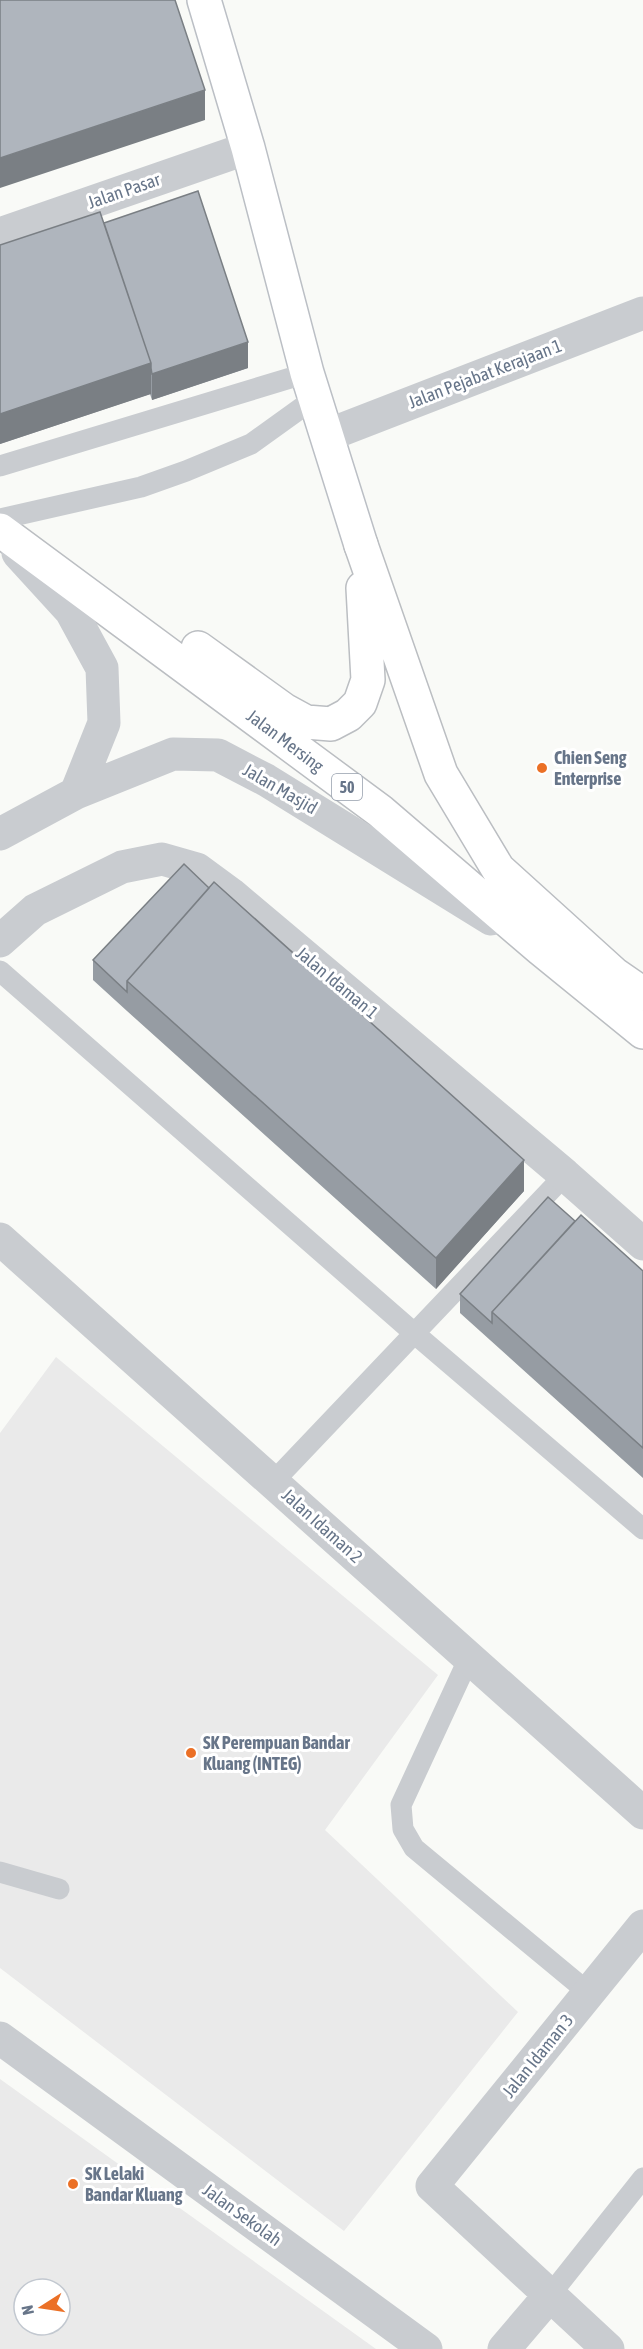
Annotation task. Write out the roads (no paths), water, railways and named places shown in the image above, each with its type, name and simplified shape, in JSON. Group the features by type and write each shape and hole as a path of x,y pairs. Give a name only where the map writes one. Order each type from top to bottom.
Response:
{"main road":[{"path":"204,0 248,148 311,385 361,545 441,774 498,869 614,974 643,993"},
{"name":"Jalan Mersing","path":"0,532 380,811 541,950 643,1032"},
{"path":"38,558 94,574 284,710 306,722 331,724 348,715 360,703 369,680 361,545"}],"street":[{"name":"Jalan Pasar","path":"0,234 248,148"},
{"name":"Jalan Pejabat Kerajaan 1","path":"328,435 643,313"},
{"path":"0,532 71,611 102,668 104,723 76,793"},
{"name":"Jalan Masjid","path":"0,834 76,793 173,754 218,755 266,780 541,950"},
{"name":"Jalan Idaman 1","path":"0,941 35,910 122,867 162,859 197,869 231,894 565,1175 643,1244"},
{"name":"Jalan Idaman 2","path":"0,1239 643,1813"},
{"name":"Jalan Idaman 3","path":"550,2295 432,2186 643,1926"},
{"name":"Jalan Sekolah","path":"0,2038 426,2349"},
{"path":"504,2349 550,2295 608,2349"}],"lane":[{"path":"0,466 311,385"},
{"path":"0,519 141,487 251,444 311,385"},
{"path":"0,971 414,1333 643,1529"},
{"path":"273,1482 565,1175"},
{"path":"469,1658 401,1805 403,1829 414,1848 589,1993"},
{"path":"0,1872 59,1889"},
{"path":"550,2295 643,2178"}],"place":[{"name":"Chien Seng Enterprise","path":"542,768"},
{"name":"SK Perempuan Bandar Kluang (INTEG)","path":"191,1753"},
{"name":"SK Lelaki Bandar Kluang","path":"73,2184"}]}
